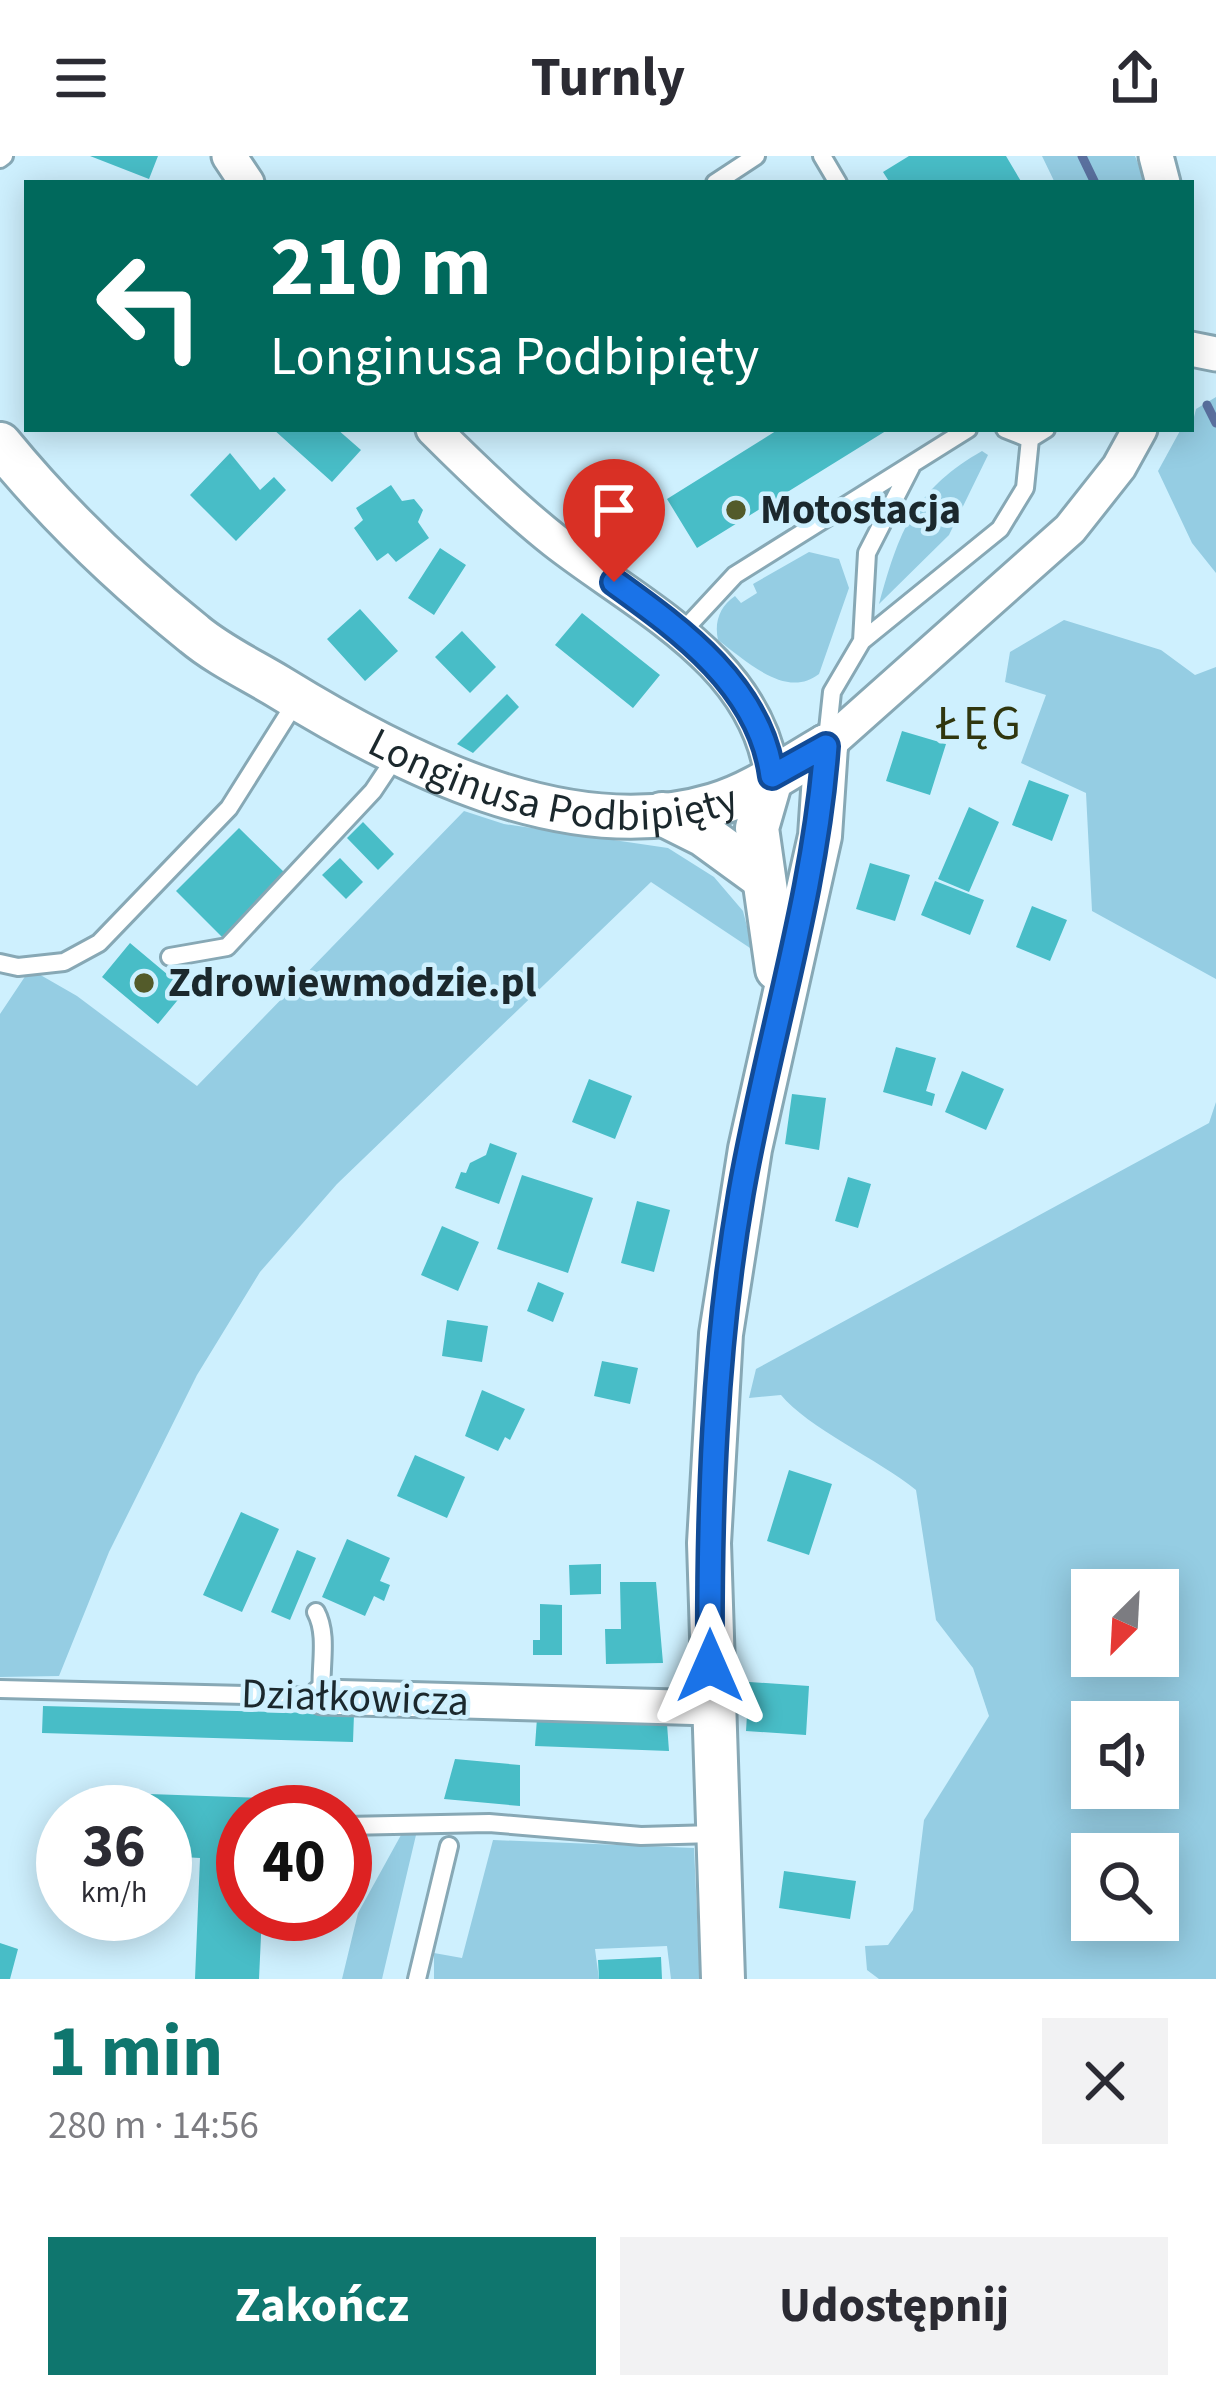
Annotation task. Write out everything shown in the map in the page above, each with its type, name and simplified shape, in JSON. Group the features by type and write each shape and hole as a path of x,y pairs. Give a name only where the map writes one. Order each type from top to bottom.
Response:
{"street":[{"path":"437,432 555,541 683,631 750,710 769,750 772,776 757,819 763,878 775,925 779,1002"},
{"name":"Longinusa Podbipięty","path":"0,444 59,516 197,638 298,699 398,754 514,801 608,813 662,814 717,805 826,746 1070,529 1119,467 1137,432"},
{"path":"723,1979 710,1708 709,1543 722,1334 741,1193 779,1002 817,853 826,746"},
{"path":"662,814 727,849 763,878"},
{"name":"Działkowicza","path":"322,1697 710,1708"}],"lane":[{"path":"720,180 756,156"},
{"path":"683,631 735,575 963,432"},
{"path":"826,746 832,692 862,641 1000,529 1025,488 1038,434"},
{"path":"862,641 867,553 912,465"},
{"path":"0,963 18,967 64,962 99,943 229,808 298,699"},
{"path":"170,956 227,947 373,791 398,754"},
{"path":"316,1612 324,1626 318,1668 322,1697"},
{"name":"Działkowicza","path":"0,1688 322,1697"},
{"path":"372,1825 489,1823 641,1836 716,1834"},
{"path":"417,1979 449,1846"}],"shaded area":[{"path":"1042,156 1135,156 1145,180 1054,180"},
{"path":"1216,397 1216,573 1192,543 1158,471 1179,432 1194,432 1196,409"},
{"path":"982,451 988,455 949,535 879,604 912,515 940,481"},
{"path":"809,552 839,559 849,588 819,674 806,681 780,680 718,640 719,615 735,596 741,603 757,593 753,584"},
{"path":"1064,620 1161,650 1195,675 1216,667 1216,979 1092,911 1086,793 1021,763 1046,695 1005,682 1010,652"},
{"path":"464,811 504,824 668,848 714,877 743,911 753,950 651,882 337,1184 260,1272 197,1375 109,1552 59,1676 0,1677 0,1014 30,969 77,996 197,1086"},
{"path":"1216,1102 1216,1979 879,1979 867,1970 865,1946 888,1945 913,1910 924,1820 989,1716 973,1668 936,1620 916,1490 808,1419 781,1395 749,1398 756,1369 1209,1123"},
{"path":"401,1835 416,1835 382,1979 342,1979 351,1941 372,1941 372,1888"},
{"path":"493,1840 694,1848 700,1979 671,1979 667,1946 595,1949 599,1979 434,1979 434,1953 462,1958"}],"building":[{"path":"90,156 158,156 149,179"},
{"path":"909,156 1006,156 1020,180 888,180 883,172"},
{"path":"276,432 340,432 361,450 332,482"},
{"path":"774,432 884,432 697,548 667,499"},
{"path":"230,453 260,490 274,477 286,490 236,541 190,495"},
{"path":"391,485 402,501 414,499 423,510 418,522 429,538 396,562 388,553 377,561 354,528 363,520 356,508"},
{"path":"440,548 466,565 434,615 408,598"},
{"path":"360,609 398,651 365,681 327,639"},
{"path":"582,613 660,675 633,708 555,645"},
{"path":"462,631 496,667 470,693 435,657"},
{"path":"507,694 519,707 473,753 457,744"},
{"path":"902,731 946,744 930,795 886,781"},
{"path":"1029,780 1069,795 1052,841 1012,825"},
{"path":"969,807 999,822 969,892 938,879"},
{"path":"363,822 394,854 378,870 347,838"},
{"path":"239,828 287,875 224,939 176,891"},
{"path":"340,858 363,882 346,899 322,875"},
{"path":"870,863 910,875 895,921 856,909"},
{"path":"935,881 984,900 970,935 921,915"},
{"path":"1032,906 1067,920 1050,961 1016,947"},
{"name":"Zdrowiewmodzie.pl","path":"130,943 186,990 158,1024 102,977"},
{"path":"896,1047 936,1058 926,1091 935,1094 932,1106 883,1092"},
{"path":"962,1071 1004,1089 986,1130 945,1112"},
{"path":"589,1079 632,1096 615,1139 572,1122"},
{"path":"792,1094 826,1098 819,1150 785,1144"},
{"path":"490,1143 517,1153 499,1204 455,1188 461,1172 466,1173 470,1163 486,1155"},
{"path":"522,1175 593,1198 568,1273 497,1249"},
{"path":"848,1177 871,1184 858,1228 835,1221"},
{"path":"637,1201 670,1210 654,1272 621,1263"},
{"path":"442,1226 479,1242 458,1291 421,1275"},
{"path":"538,1282 564,1293 553,1322 527,1311"},
{"path":"447,1320 488,1326 482,1362 442,1356"},
{"path":"602,1361 638,1368 630,1404 594,1396"},
{"path":"482,1390 525,1409 510,1440 505,1437 498,1451 465,1436"},
{"path":"415,1455 465,1477 447,1518 397,1496"},
{"path":"789,1470 832,1484 809,1555 767,1541"},
{"path":"241,1512 279,1529 242,1612 203,1595"},
{"path":"347,1539 390,1558 380,1581 390,1585 384,1601 374,1596 365,1616 322,1597"},
{"path":"297,1550 316,1558 290,1620 271,1612"},
{"path":"601,1564 601,1594 570,1595 569,1565"},
{"path":"620,1582 656,1582 663,1663 606,1664 605,1629 621,1629"},
{"path":"540,1604 562,1605 562,1655 533,1655 533,1640 540,1640"},
{"path":"749,1682 809,1686 806,1735 746,1731"},
{"path":"43,1706 354,1714 353,1742 42,1733"},
{"path":"537,1718 667,1724 669,1751 535,1746"},
{"path":"455,1759 520,1765 520,1806 444,1799"},
{"path":"192,1795 216,1796 216,1941 261,1941 259,1979 195,1979 200,1858 192,1858"},
{"path":"784,1871 856,1881 850,1919 779,1908"},
{"path":"0,1943 18,1949 10,1979 0,1979"},
{"path":"661,1957 662,1979 599,1979 598,1960"}],"waterway":[{"path":"1082,156 1094,180"},
{"path":"1207,405 1216,423"}],"place":[{"name":"Motostacja","path":"736,510"},
{"name":"Zdrowiewmodzie.pl","path":"144,983"}],"district":[{"name":"ŁĘG","path":"980,724"}],"route":[{"path":"614,582 683,631 722,672 750,710 769,750 772,776 826,746 820,836 749,1149 722,1334 709,1543 710,1666"}]}
